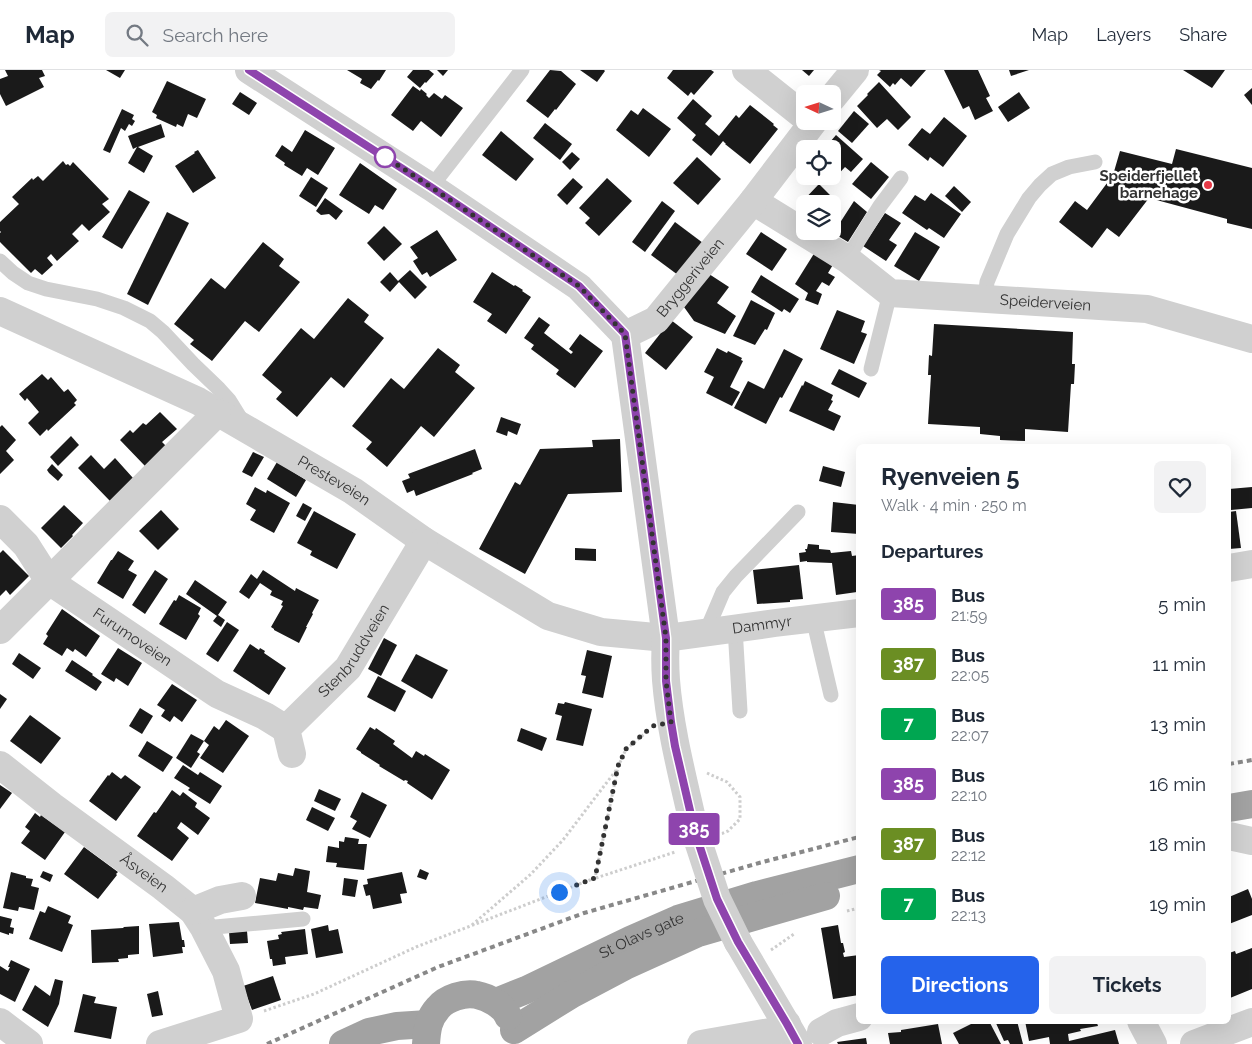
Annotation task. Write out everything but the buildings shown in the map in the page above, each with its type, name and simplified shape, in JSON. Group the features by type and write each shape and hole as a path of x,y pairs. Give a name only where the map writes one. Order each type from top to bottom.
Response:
{"highway":[{"path":"1231,808 1252,804"},
{"path":"797,894 856,870"},
{"path":"797,894 856,886"},
{"name":"St Olavs gate","path":"496,1002 526,990 678,919 797,894"},
{"name":"St Olavs gate","path":"514,1037 572,994 625,966 698,933 797,894"},
{"path":"343,1044 369,1032 397,1026 427,1034 438,1008 444,1002 458,996 477,994 496,1002 507,1013 514,1037"}],"street":[{"path":"249,70 431,187 579,286 625,334 666,638 666,681 671,722 695,832 717,899 738,942 802,1033"},
{"path":"746,70 796,110"},
{"path":"841,87 855,70"},
{"name":"Bryggeriveien","path":"625,334 656,320 753,201 804,130"},
{"path":"753,201 847,259 890,292"},
{"name":"Speiderveien","path":"890,292 1147,310 1252,338"},
{"name":"Presteveien","path":"0,311 198,401 353,491 424,541 548,616 601,632 666,638"},
{"path":"0,630 217,413"},
{"name":"Furumoveien","path":"0,519 26,545 49,580 218,694 265,716 289,742"},
{"name":"Stenbruddveien","path":"289,742 348,668 424,541"},
{"path":"1231,568 1252,564"},
{"name":"Dammyr","path":"666,638 856,613"},
{"name":"Åsveien","path":"0,765 52,806 163,887 198,919 226,971 239,1020"},
{"path":"1231,836 1252,841"},
{"path":"198,919 220,900 242,896"},
{"path":"701,1044 747,1040 776,1030 802,1033 856,1018"},
{"path":"160,1044 239,1020"},
{"path":"0,1022 29,1044"},
{"path":"1194,1044 1252,1022"},
{"path":"1143,1024 1153,1044"}],"lane":[{"path":"431,187 522,70"},
{"path":"985,299 988,282 1007,234 1029,198 1052,174 1069,167 1094,162"},
{"path":"847,259 880,206 901,178"},
{"path":"0,261 28,283 46,289 97,299 124,308 150,321 229,400 246,429"},
{"path":"871,369 890,292"},
{"path":"706,632 723,592 798,512"},
{"path":"813,618 831,695"},
{"path":"735,628 740,710"},
{"path":"198,919 303,919"}],"path":[{"path":"469,927 531,874 563,840 618,766 626,749 653,726 671,722"},
{"path":"239,1020 314,994 416,947 595,878 618,766"}],"railway":[{"path":"1231,764 1252,760"},
{"path":"267,1044 438,967 584,913 759,863 856,838"}],"bus line":[{"name":"385","path":"249,70 431,187 579,286 625,334 666,638 665,665 671,722 695,832 717,899 738,942 798,1044"}],"place":[{"name":"Speiderfjellet barnehage","path":"1208,185"}],"route":[{"path":"385,157 579,286 625,334 666,638 665,665 671,722 653,726 626,749 618,766 595,878 559,892"}]}
